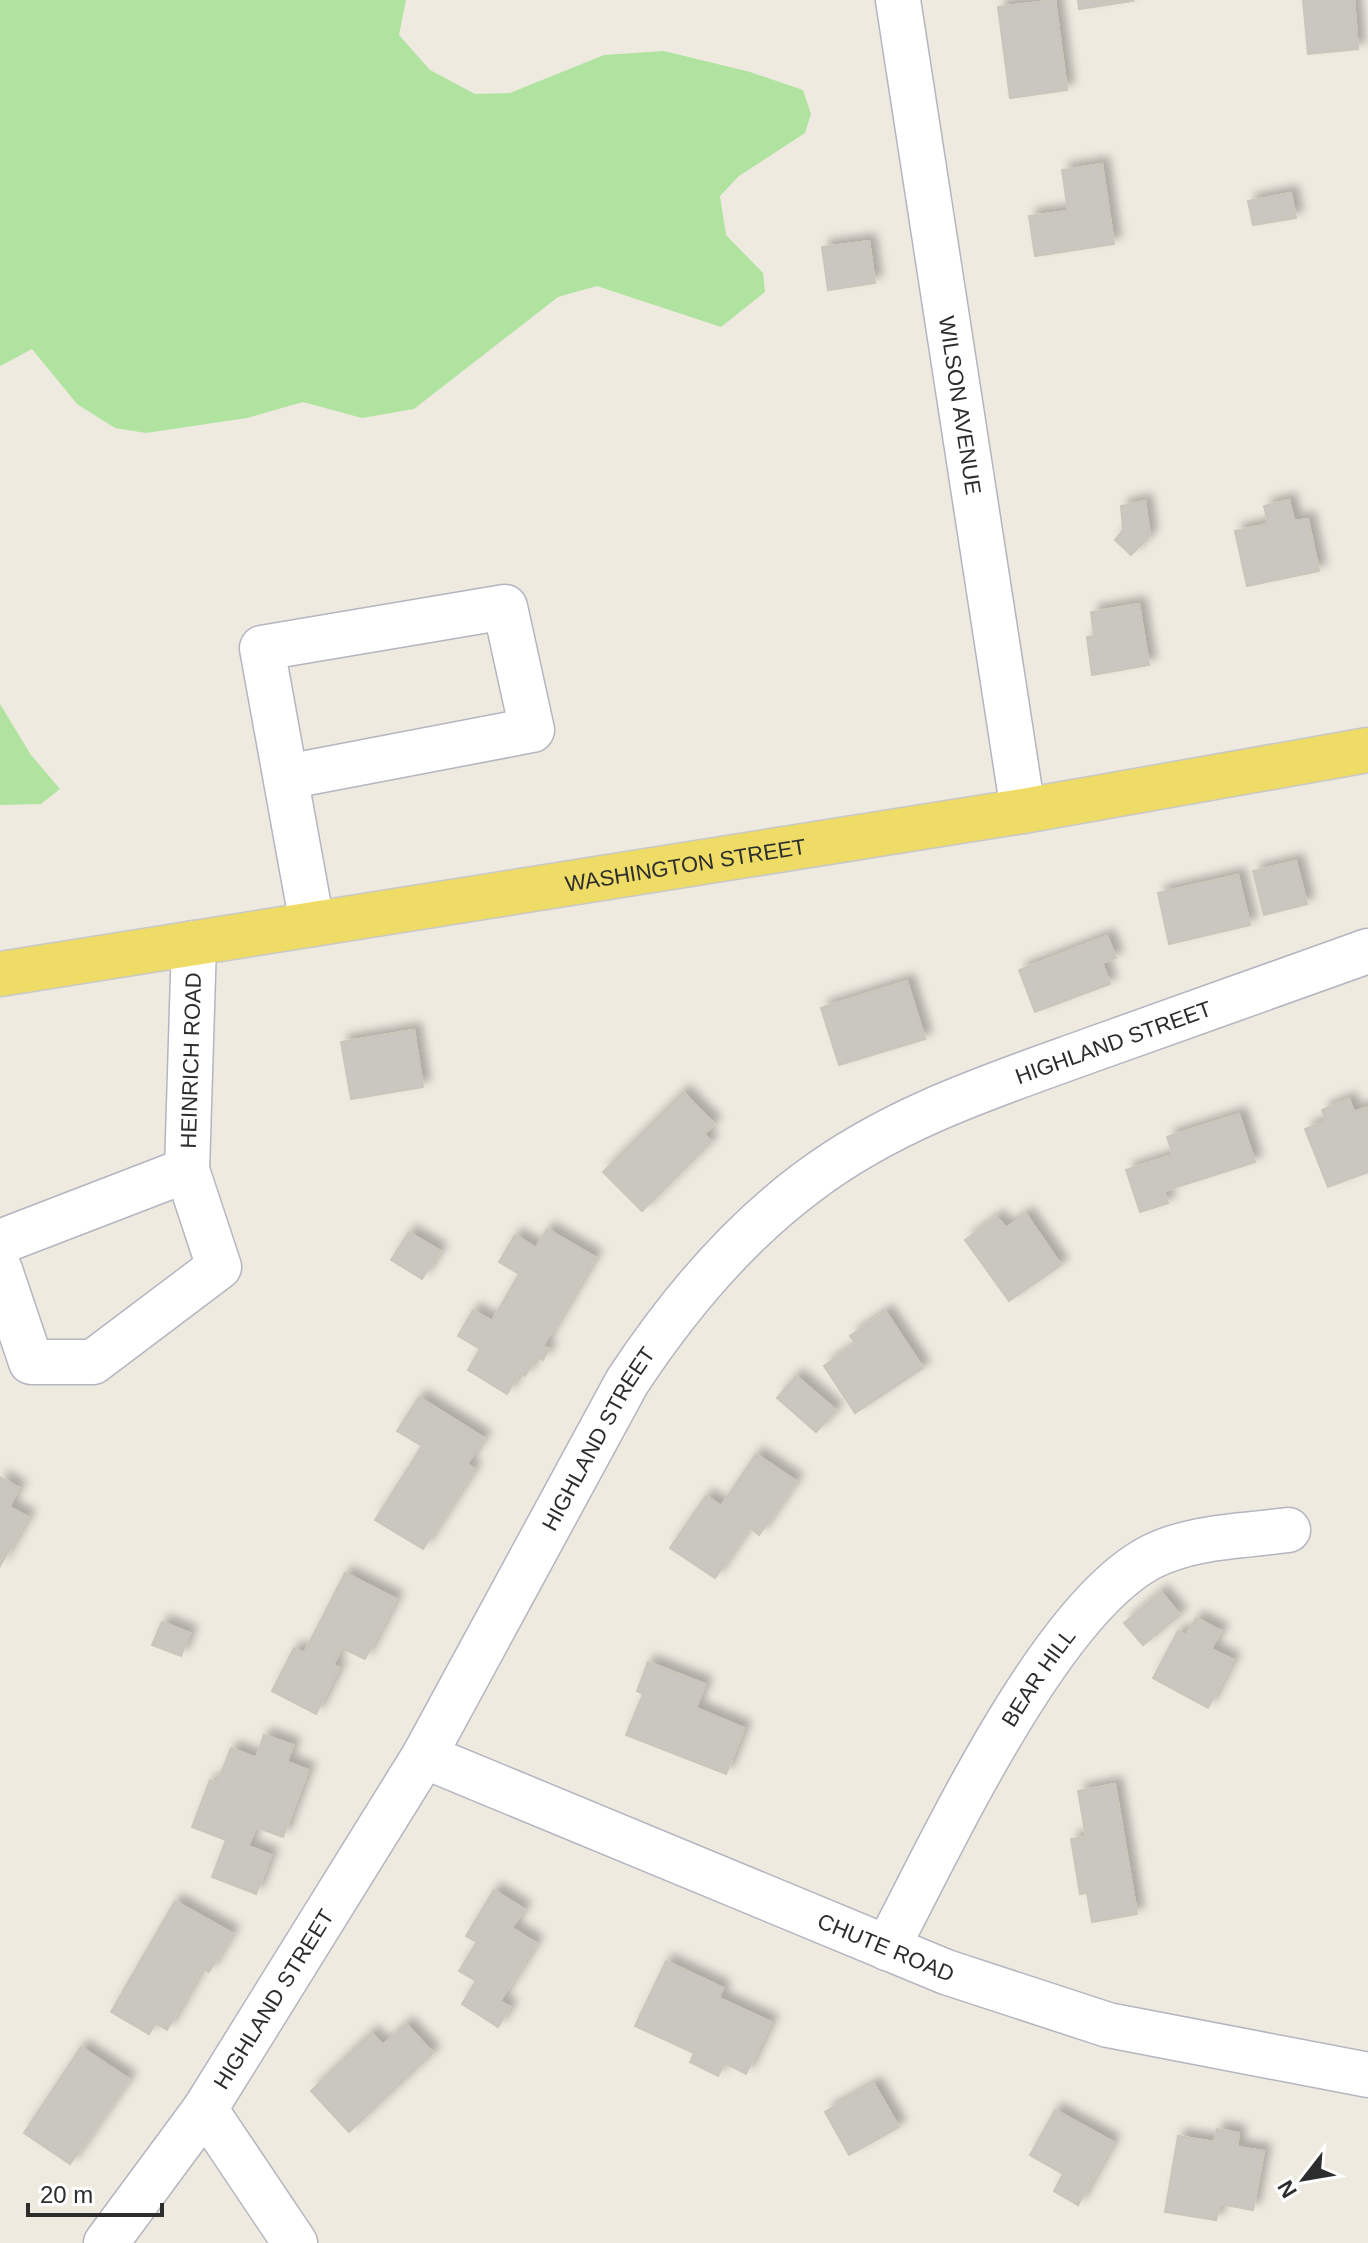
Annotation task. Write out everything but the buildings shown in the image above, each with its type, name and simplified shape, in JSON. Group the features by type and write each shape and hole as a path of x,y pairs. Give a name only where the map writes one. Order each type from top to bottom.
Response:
{"main road":[{"name":"WASHINGTON STREET","path":"0,974 1023,811 1368,750"}],"street":[{"name":"WILSON AVENUE","path":"898,0 1023,811"},
{"path":"286,777 532,730 505,607 262,648 312,924"},
{"name":"HEINRICH ROAD","path":"0,1242 187,1170 194,943"},
{"name":"HIGHLAND STREET","path":"106,2243 205,2109 424,1756 627,1382 658,1335 694,1290 764,1217 850,1152 942,1104 1368,951"},
{"path":"0,1270 31,1362 93,1362 219,1267 187,1170"},
{"name":"BEAR HILL","path":"887,1948 971,1789 1088,1608 1117,1580 1151,1557 1189,1543 1288,1530"},
{"name":"CHUTE ROAD","path":"424,1756 946,1972 1108,2025 1368,2075"},
{"path":"205,2109 295,2243"}],"green space":[{"path":"0,0 406,0 399,35 430,70 475,94 510,93 604,55 664,51 750,72 803,90 811,114 805,133 739,176 720,196 726,235 763,273 765,292 721,327 597,286 558,297 414,409 362,418 303,402 247,418 146,433 115,428 77,404 32,349 0,366"},
{"path":"0,704 31,755 60,789 41,804 0,805"}]}
